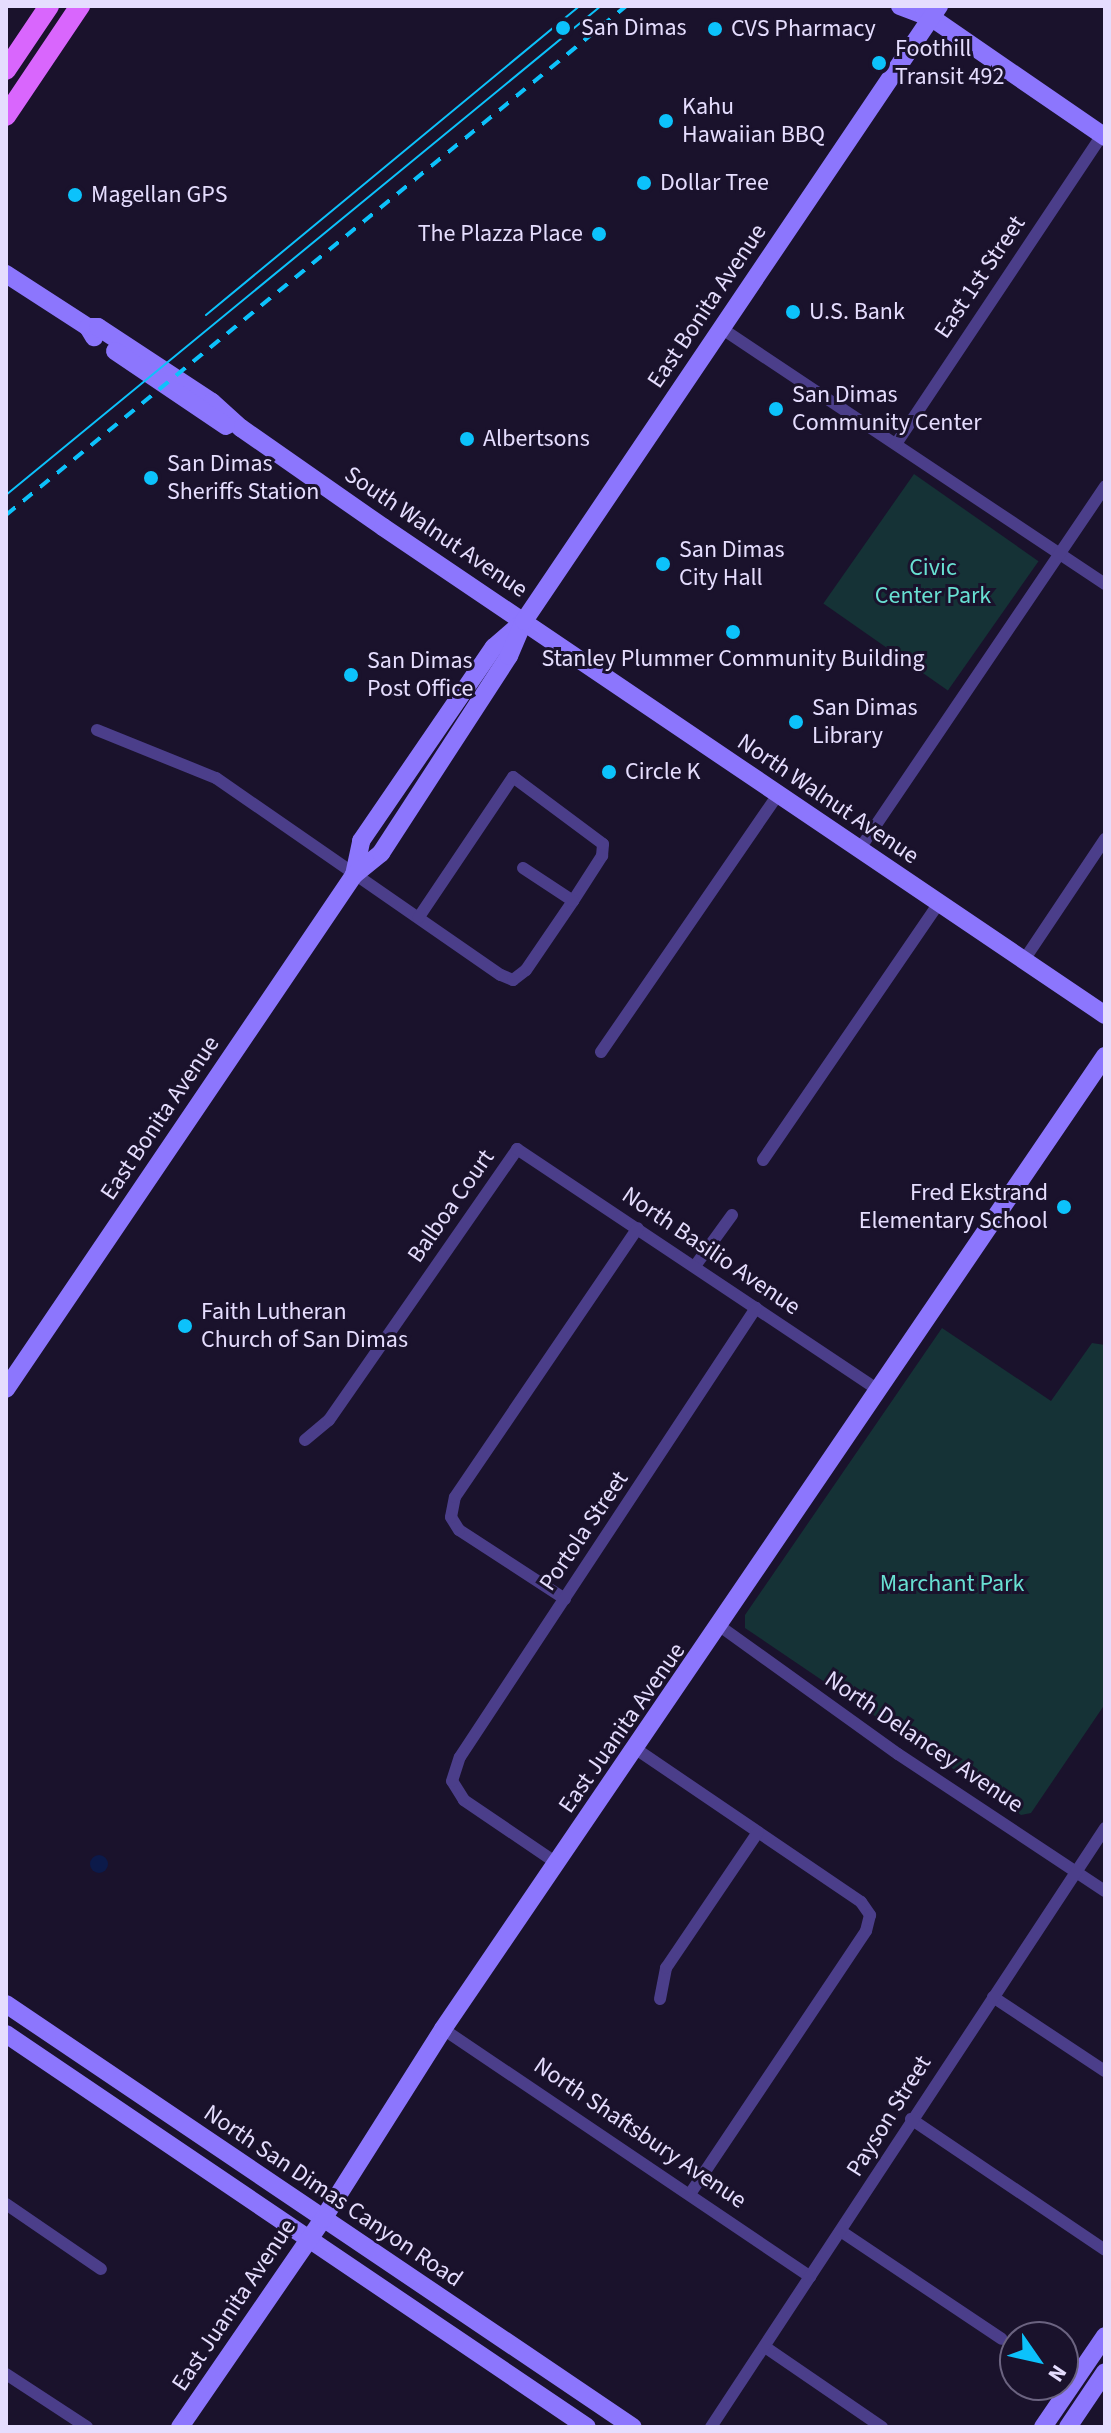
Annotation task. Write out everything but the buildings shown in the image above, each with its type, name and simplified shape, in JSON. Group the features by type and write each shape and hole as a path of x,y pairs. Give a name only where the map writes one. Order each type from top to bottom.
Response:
{"main road":[{"path":"6,70 49,6"},
{"path":"6,116 80,6"},
{"path":"900,6 931,10 1104,134"},
{"name":"East Bonita Avenue","path":"6,1389 354,875 381,853 509,656 524,621 931,10"},
{"name":"South Walnut Avenue","path":"6,274 88,327 93,337 228,428 241,428 524,621"},
{"name":"North Walnut Avenue","path":"524,621 1105,1015"},
{"name":"East Juanita Avenue","path":"180,2427 323,2219 443,2029 721,1627 1105,1056"},
{"name":"North San Dimas Canyon Road","path":"6,2004 633,2427"},
{"name":"North San Dimas Canyon Road","path":"6,2034 587,2427"},
{"path":"1043,2427 1105,2336"},
{"path":"1068,2427 1105,2372"}],"street":[{"name":"East 1st Street","path":"896,444 1104,134"},
{"path":"721,328 1105,584"},
{"path":"859,850 1105,487"},
{"path":"97,730 216,778 354,875 513,980 526,970 573,901 602,856 603,844 598,836 513,777 419,917"},
{"path":"601,1052 778,794"},
{"path":"1024,960 1105,839"},
{"path":"523,868 573,901"},
{"path":"763,1160 939,903"},
{"name":"North Basilio Avenue","path":"517,1149 880,1391"},
{"name":"Balboa Court","path":"305,1440 329,1420 517,1149"},
{"path":"695,1266 732,1215"},
{"path":"565,1599 459,1530 451,1517 455,1497 638,1228"},
{"name":"Portola Street","path":"558,1864 464,1800 452,1781 460,1757 756,1308"},
{"name":"North Delancey Avenue","path":"721,1627 898,1754 1105,1891"},
{"path":"636,1749 861,1902 870,1915 866,1931 690,2194"},
{"name":"Payson Street","path":"711,2427 1105,1828"},
{"path":"660,1999 666,1968 758,1832"},
{"path":"993,1997 1105,2071"},
{"name":"North Shaftsbury Avenue","path":"443,2029 810,2277"},
{"path":"911,2119 1105,2250"},
{"path":"6,2204 101,2269"},
{"path":"842,2232 999,2337"},
{"path":"765,2347 882,2427"},
{"path":"6,2374 87,2427"}],"green space":[{"name":"Civic Center Park","path":"914,474 1039,561 948,691 823,603"},
{"name":"Marchant Park","path":"942,1328 1051,1401 1092,1343 1105,1345 1105,1704 1031,1813 1021,1815 745,1628 745,1615"}],"water":[{"path":"99,1855 108,1864 99,1873 90,1864"}],"tram line":[{"path":"206,315 579,6"},
{"path":"6,495 601,6"}],"railway":[{"path":"6,515 626,6"}],"place":[{"name":"San Dimas","path":"563,28"},
{"name":"CVS Pharmacy","path":"715,29"},
{"name":"Foothill Transit 492","path":"879,63"},
{"name":"Kahu Hawaiian BBQ","path":"666,121"},
{"name":"Dollar Tree","path":"644,183"},
{"name":"Magellan GPS","path":"75,195"},
{"name":"The Plazza Place","path":"599,234"},
{"name":"U.S. Bank","path":"793,312"},
{"name":"San Dimas Community Center","path":"776,409"},
{"name":"Albertsons","path":"467,439"},
{"name":"San Dimas Sheriffs Station","path":"151,478"},
{"name":"San Dimas City Hall","path":"663,564"},
{"name":"Stanley Plummer Community Building","path":"733,632"},
{"name":"San Dimas Post Office","path":"351,675"},
{"name":"San Dimas Library","path":"796,722"},
{"name":"Circle K","path":"609,772"},
{"name":"Fred Ekstrand Elementary School","path":"1064,1207"},
{"name":"Faith Lutheran Church of San Dimas","path":"185,1326"}]}
